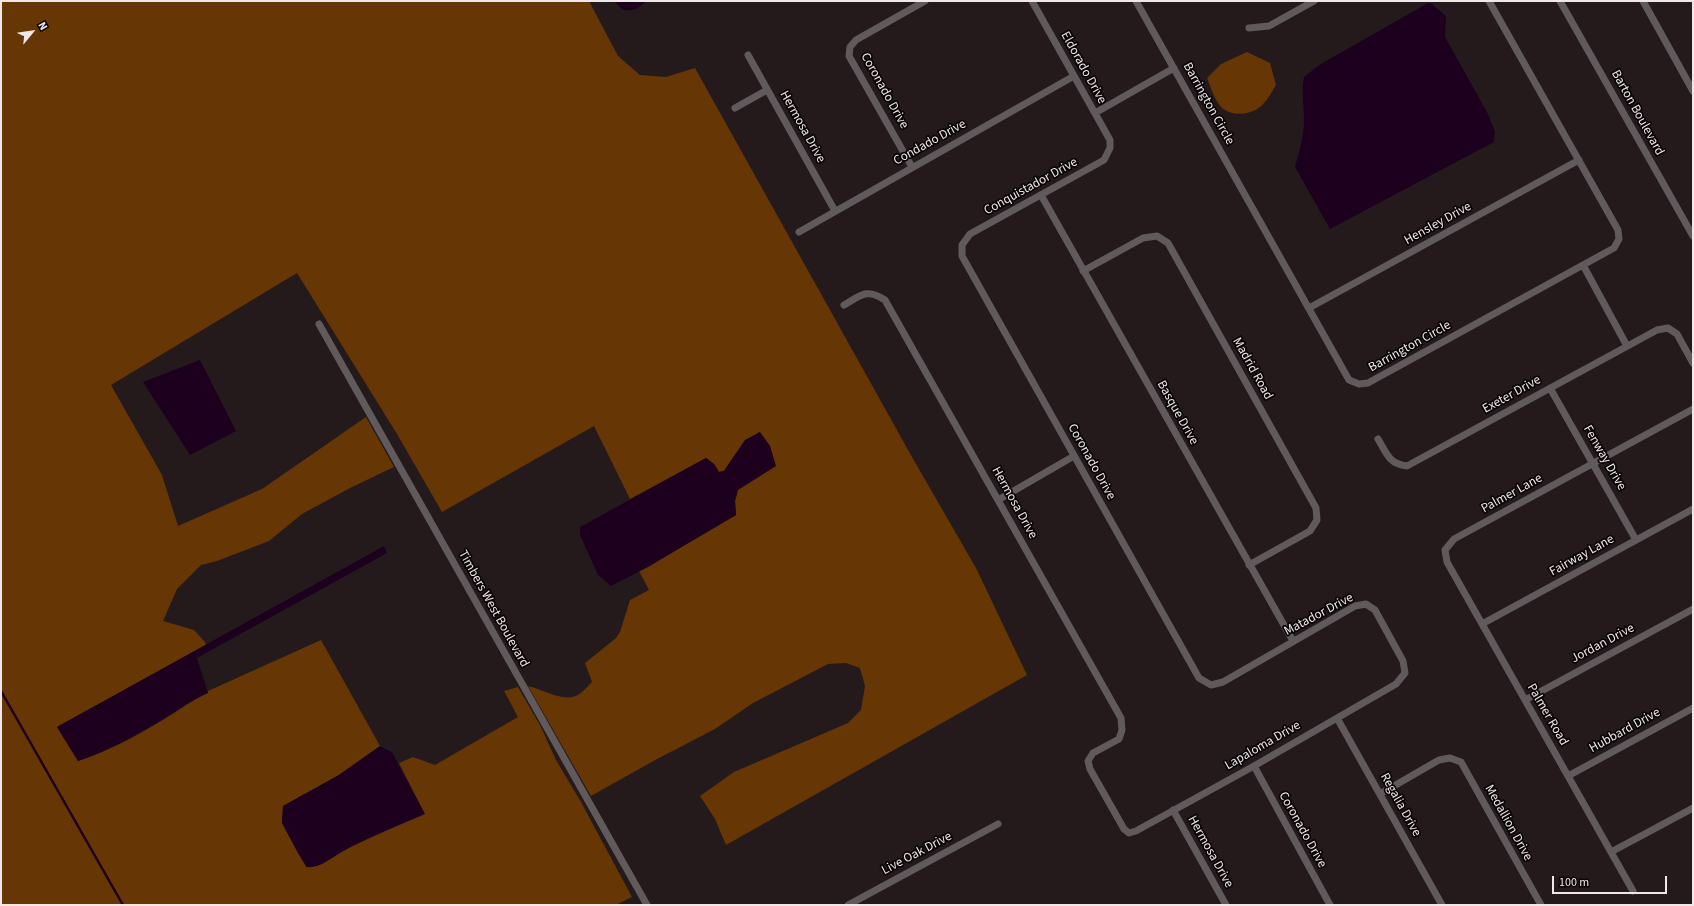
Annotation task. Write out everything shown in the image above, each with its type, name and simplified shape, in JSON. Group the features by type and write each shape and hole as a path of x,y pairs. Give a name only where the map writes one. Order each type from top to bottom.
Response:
{"street":[{"name":"Coronado Drive","path":"912,167 849,56 850,47 856,40 926,1"},
{"name":"Eldorado Drive","path":"1032,1 1110,140 1110,148"},
{"name":"Barrington Circle","path":"1136,1 1349,380 1359,384 1368,383 1614,248 1619,239 1618,230 1489,1"},
{"path":"1249,28 1269,26 1314,1"},
{"name":"Barton Boulevard","path":"1560,1 1693,236"},
{"path":"1643,1 1693,91"},
{"name":"Hermosa Drive","path":"748,54 835,211"},
{"path":"1095,112 1174,68"},
{"name":"Condado Drive","path":"799,232 1074,76"},
{"path":"735,108 767,90"},
{"name":"Conquistador Drive","path":"962,245 970,234 1104,160 1110,148"},
{"name":"Hensley Drive","path":"1309,308 1579,160"},
{"name":"Basque Drive","path":"1040,195 1293,641"},
{"name":"Madrid Road","path":"1083,272 1144,238 1157,236 1168,243 1316,508 1317,520 1310,531 1249,565"},
{"name":"Coronado Drive","path":"962,245 962,256 1199,678 1211,685"},
{"path":"1583,265 1626,346"},
{"name":"Hermosa Drive","path":"844,305 865,293 875,294 885,300 1121,718 1122,730 1119,739 1093,753 1088,762 1090,769 1124,829 1130,833"},
{"name":"Timbers West Boulevard","path":"319,324 647,905"},
{"name":"Exeter Drive","path":"1378,439 1390,460 1398,465 1407,466 1657,330 1668,328 1676,334 1693,363"},
{"name":"Fenway Drive","path":"1550,388 1636,540"},
{"name":"Palmer Lane","path":"1445,550 1454,539 1693,409"},
{"path":"998,500 1074,456"},
{"name":"Fairway Lane","path":"1482,624 1693,509"},
{"name":"Palmer Road","path":"1445,550 1448,562 1482,624 1633,891"},
{"name":"Matador Drive","path":"1211,685 1223,682 1355,606 1366,604 1375,610 1403,661 1404,673"},
{"name":"Jordan Drive","path":"1525,700 1693,609"},
{"name":"Lapaloma Drive","path":"1130,833 1254,766 1396,684 1404,673"},
{"name":"Hubbard Drive","path":"1568,776 1693,708"},
{"name":"Regalia Drive","path":"1337,718 1442,905"},
{"name":"Medallion Drive","path":"1380,794 1439,760 1450,758 1461,762 1541,905"},
{"name":"Coronado Drive","path":"1254,766 1330,905"},
{"path":"1611,852 1693,808"},
{"name":"Hermosa Drive","path":"1174,810 1226,905"},
{"name":"Live Oak Drive","path":"848,905 998,824"}],"shaded area":[{"path":"1,1 589,1 618,56 640,75 666,77 695,68 912,457 976,568 1027,675 726,845 715,819 700,796 734,772 848,723 861,710 865,686 860,668 846,663 828,664 753,703 715,729 591,796 528,686 553,695 566,697 578,695 585,689 592,682 585,663 616,638 620,632 630,600 649,590 639,571 736,515 735,501 738,490 770,446 759,432 734,456 724,471 719,472 714,464 706,458 630,499 594,426 442,512 397,434 297,273 111,385 162,475 178,526 262,489 366,417 394,467 350,488 302,514 269,541 217,561 201,565 177,589 163,621 194,630 206,645 57,727 78,761 100,753 132,738 208,693 208,691 321,640 380,746 339,775 283,806 282,823 306,867 322,864 344,850 424,813 399,763 413,757 435,765 518,717 504,691 518,687 541,727 556,760 581,802 632,897 616,905 1,905"},
{"path":"614,1 646,1 641,6 633,10 623,10"},
{"path":"1428,3 1432,4 1446,16 1445,37 1488,114 1495,132 1494,142 1330,229 1295,167 1304,126 1304,77 1319,65"},
{"path":"1247,52 1270,63 1276,85 1269,97 1260,107 1243,114 1231,113 1221,107 1207,78 1221,64"},
{"path":"200,360 236,431 190,455 143,382"},
{"path":"760,432 770,446 776,466 738,490 735,501 736,515 648,567 611,586 598,575 580,535 580,527 706,458 714,464 719,472 724,471 745,440"},
{"path":"384,546 387,553 197,658 208,693 120,743 78,761 57,727"},
{"path":"380,746 392,752 425,814 360,842 320,865 307,867 282,823 283,806 339,775"}],"waterway":[{"path":"1,691 123,905"}]}
